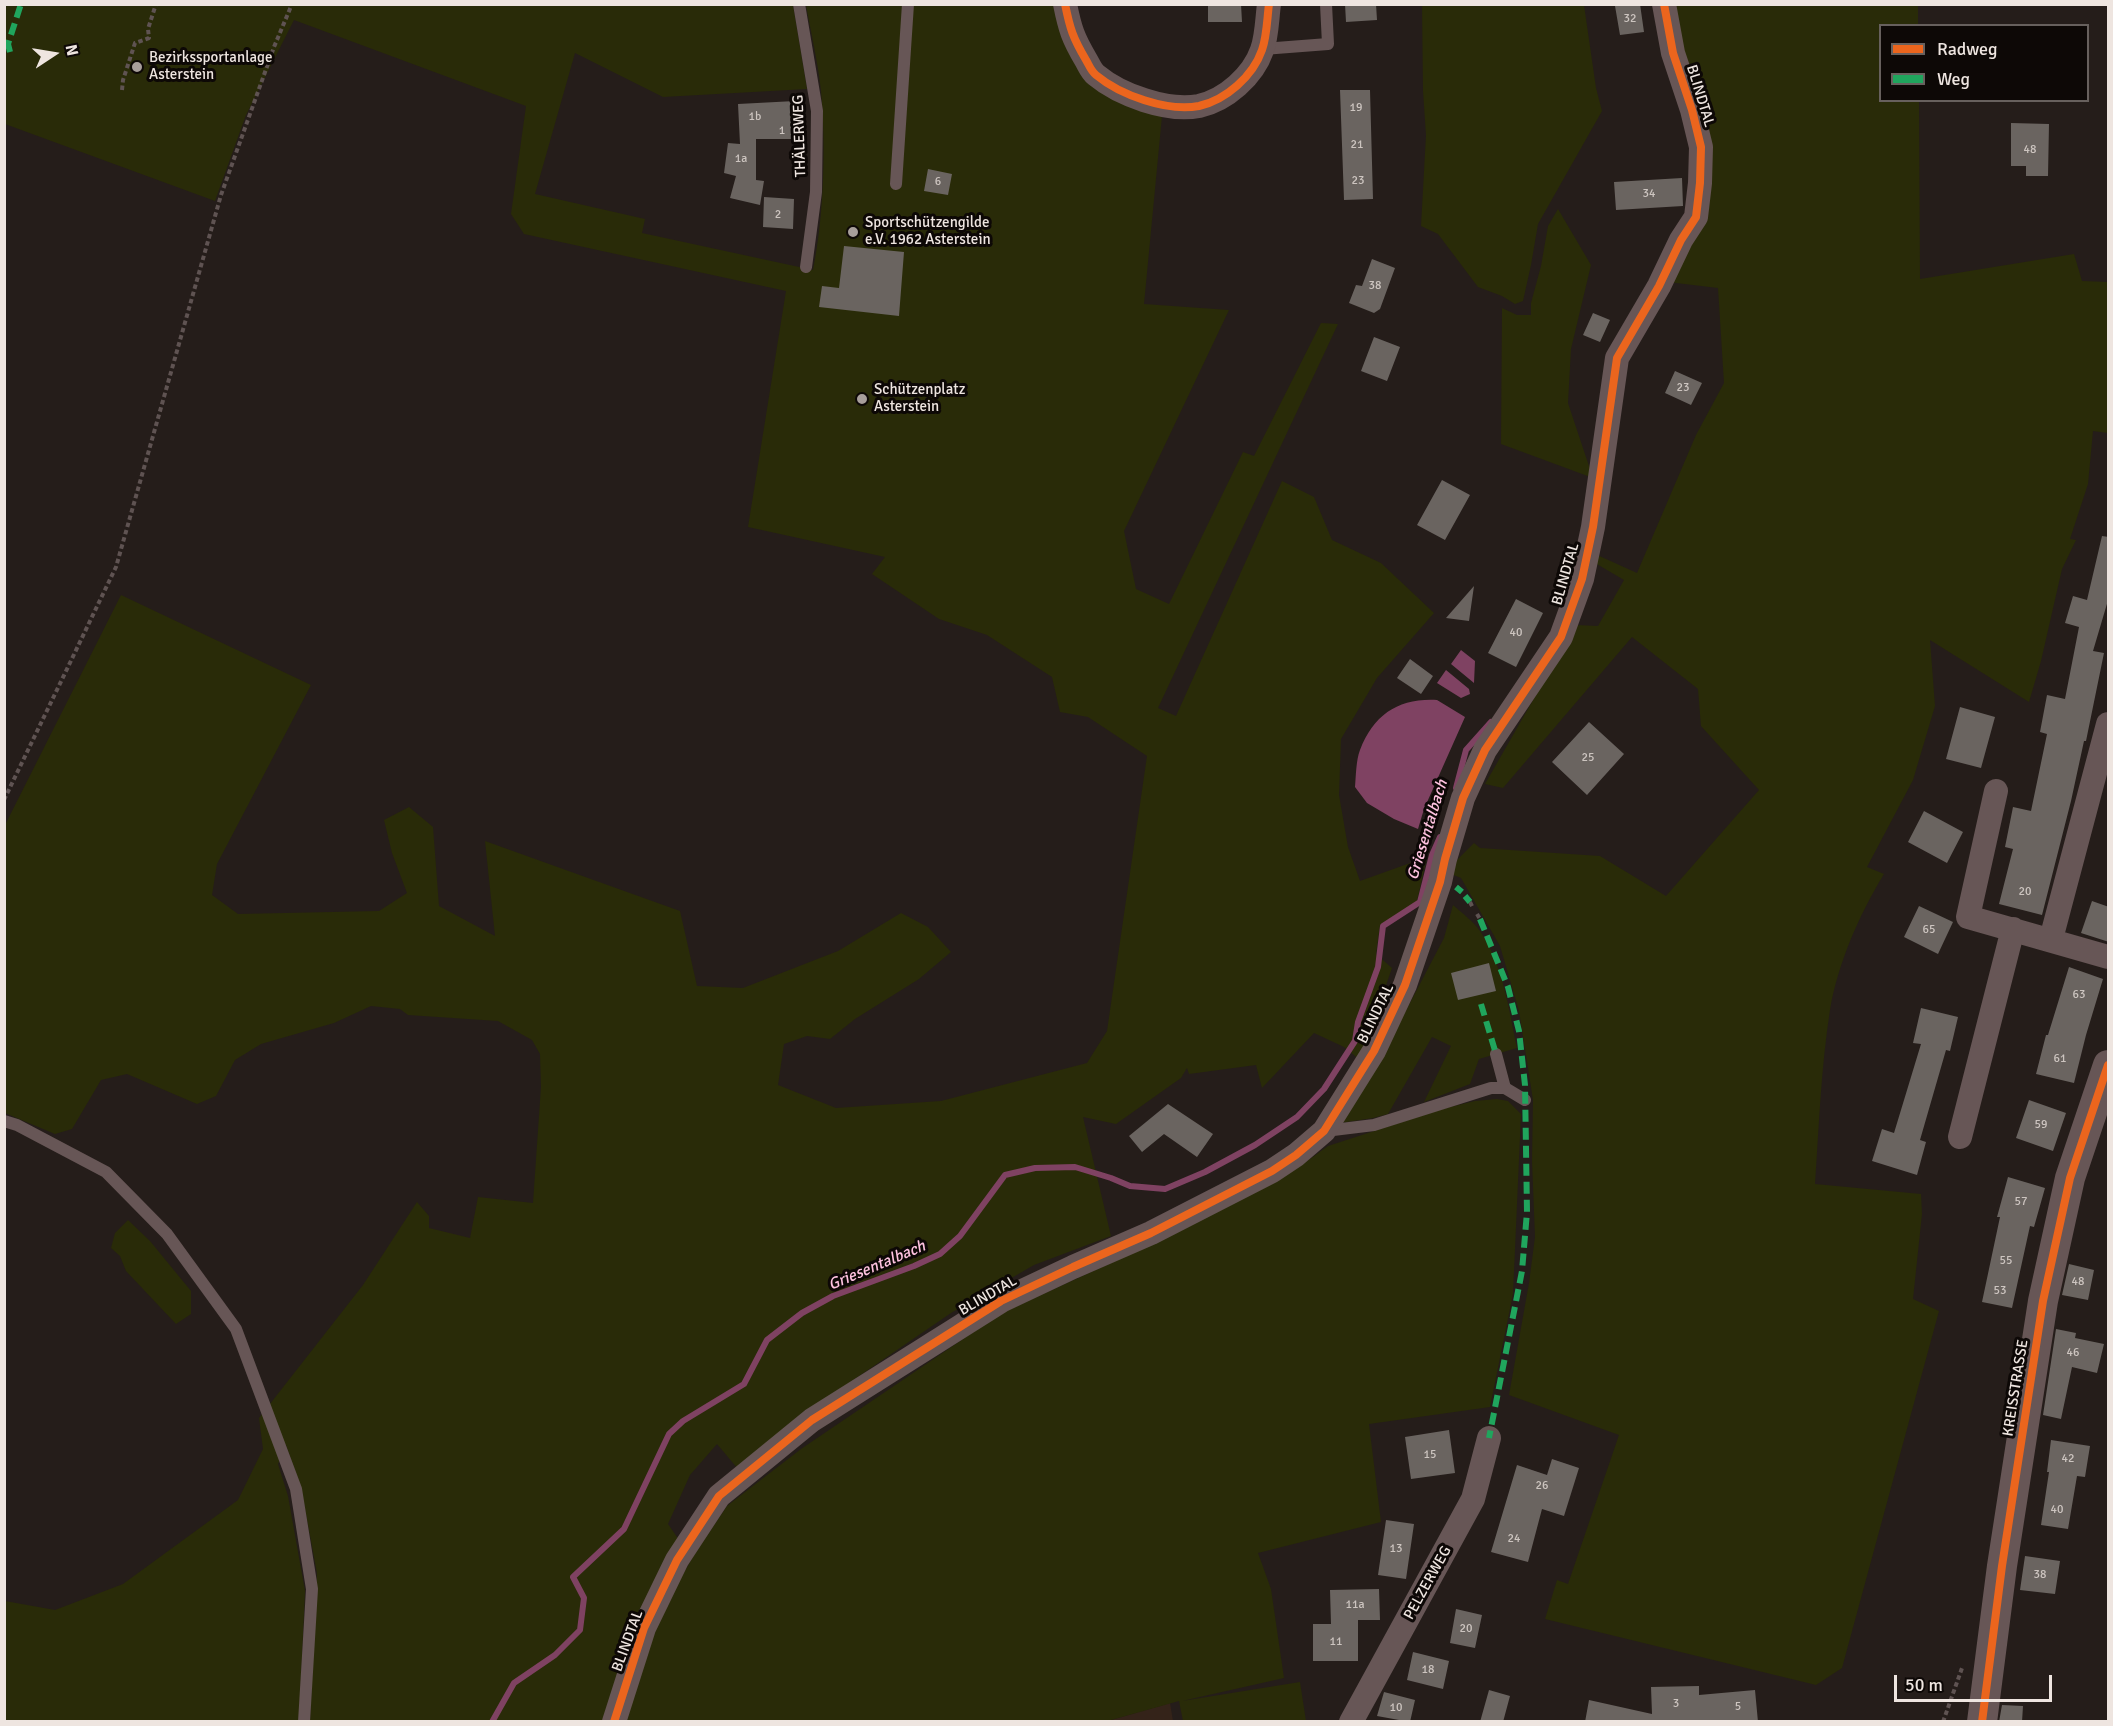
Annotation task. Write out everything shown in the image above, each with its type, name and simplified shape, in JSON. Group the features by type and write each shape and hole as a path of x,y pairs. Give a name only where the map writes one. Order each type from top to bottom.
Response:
{"street":[{"path":"1065,4 1071,34 1094,74 1133,96 1170,106 1199,106 1220,97 1238,85 1254,66 1263,49 1269,4"},
{"name":"BLINDTAL","path":"614,1722 645,1628 677,1560 719,1496 812,1420 1001,1301 1151,1233 1272,1171 1296,1155 1324,1131 1374,1050 1405,985 1440,882 1463,798 1485,750 1561,637 1582,579 1593,527 1617,358 1659,286 1681,240 1696,217 1701,147 1673,53 1664,4"},
{"path":"2051,939 2109,724"},
{"path":"1996,791 1968,917 2109,957"},
{"path":"1960,1137 2013,929"},
{"name":"KREISSTRASSE","path":"1982,1722 2002,1566 2043,1301 2070,1178 2109,1065"},
{"name":"PELZERWEG","path":"1352,1722 1473,1499 1489,1438"}],"lane":[{"name":"THÄLERWEG","path":"799,4 817,111 816,192 807,267"},
{"path":"896,184 908,4"},
{"path":"1263,49 1328,44 1326,4"},
{"path":"1496,1054 1505,1088"},
{"path":"1324,1131 1374,1125 1491,1088 1505,1088 1525,1100"},
{"path":"4,1121 17,1125 106,1172 167,1234 236,1329 296,1489 312,1589 304,1722"}],"path":[{"path":"122,90 135,43 149,38 148,29 156,4"},
{"path":"4,800 116,567 221,195 274,47 292,4"},
{"path":"1470,902 1473,908"}],"shaded area":[{"path":"1461,650 1475,661 1474,683 1451,664"},
{"path":"1446,670 1469,689 1470,694 1461,698 1437,683"},
{"path":"1423,700 1437,700 1465,717 1424,809 1418,829 1394,819 1367,803 1355,787 1357,763 1366,737 1380,718 1400,705"},
{"path":"1170,1703 1173,1721 1104,1722"}],"green space":[{"path":"4,5 793,5 807,89 663,97 575,53 535,194 645,219 642,233 813,270 822,204 823,112 820,80 806,5 1055,5 1069,49 1162,116 1144,304 1229,310 1124,531 1136,589 1169,604 1243,452 1254,456 1321,323 1338,324 1158,708 1176,716 1282,481 1314,497 1332,540 1381,563 1434,613 1377,678 1341,739 1339,795 1348,847 1360,881 1427,857 1417,901 1380,925 1376,954 1392,968 1360,1060 1344,1047 1314,1033 1262,1088 1256,1065 1189,1074 1187,1068 1181,1078 1116,1124 1083,1117 1111,1236 1034,1265 951,1313 824,1400 738,1469 717,1444 690,1475 668,1524 679,1540 607,1721 310,1721 317,1573 301,1487 286,1445 278,1464 288,1496 305,1591 299,1721 5,1721 5,1601 55,1610 123,1584 238,1500 263,1449 259,1418 363,1285 417,1202 429,1216 429,1228 470,1238 478,1197 533,1203 541,1087 540,1054 532,1040 498,1021 408,1015 400,1009 371,1006 334,1023 261,1044 235,1060 216,1096 197,1104 127,1074 101,1080 72,1129 55,1134 5,1113 5,825 121,595 311,685 217,864 212,895 238,914 379,911 407,893 392,853 384,820 409,807 433,827 439,906 495,936 485,841 680,911 697,986 743,988 838,951 901,913 928,927 951,952 919,979 855,1019 830,1039 807,1036 784,1044 778,1085 836,1108 941,1101 1087,1063 1107,1031 1147,756 1088,717 1060,712 1052,677 987,635 939,619 872,574 885,557 748,527 786,291 524,234 511,214 526,106 294,20 246,115 215,201 5,124"},
{"path":"1422,5 1584,5 1596,88 1602,111 1538,224 1523,301 1515,304 1502,296 1478,287 1438,234 1421,226 1426,135"},
{"path":"1671,5 1918,5 1918,24 1879,24 1879,102 1919,102 1920,279 2074,254 2082,281 2108,282 2108,433 2093,431 2088,484 2070,539 2076,540 2062,569 2029,702 1930,640 1935,706 1913,780 1867,867 1884,874 1866,906 1844,957 1830,1010 1824,1054 1815,1184 1921,1194 1922,1214 1913,1299 1939,1311 1842,1668 1816,1685 1545,1619 1557,1580 1568,1584 1619,1435 1509,1395 1535,1237 1532,1161 1533,1100 1519,1011 1500,946 1461,878 1451,874 1454,863 1474,843 1480,848 1600,856 1666,896 1759,790 1701,726 1698,689 1632,637 1503,788 1485,784 1576,625 1598,626 1624,580 1595,563 1595,554 1637,573 1696,435 1724,383 1718,288 1668,282 1701,212"},
{"path":"1558,209 1591,265 1571,349 1568,403 1593,478 1501,444 1502,308 1517,315 1531,315 1531,303 1548,226"},
{"path":"1453,905 1477,928 1488,944 1500,973 1517,1048 1479,1059 1470,1084 1424,1102 1451,1046 1432,1037 1388,1114 1340,1123 1400,1022 1444,938"},
{"path":"1497,1099 1508,1101 1521,1114 1513,1294 1490,1407 1369,1424 1381,1522 1258,1553 1271,1589 1284,1678 1182,1701 1300,1682 1306,1721 1183,1721 1179,1701 1104,1722 620,1722 666,1604 694,1555 727,1506 801,1449 1000,1314 1154,1243 1275,1179 1328,1146 1442,1109 1475,1101"},
{"path":"128,1220 150,1241 191,1291 191,1314 176,1324 126,1271 120,1256 111,1248 115,1233"}],"building":[{"path":"1208,4 1241,4 1242,22 1208,22"},
{"path":"1345,4 1376,4 1377,20 1346,22"},
{"path":"1640,4 1644,32 1620,35 1615,6"},
{"path":"1340,90 1370,90 1373,199 1344,200"},
{"path":"795,101 794,139 756,139 756,180 764,181 760,205 730,198 736,176 724,173 728,143 740,144 738,104"},
{"path":"2011,123 2049,124 2048,176 2026,176 2026,166 2011,166"},
{"path":"928,169 952,174 948,195 924,191"},
{"path":"1682,178 1683,206 1616,210 1614,182"},
{"path":"764,197 794,199 793,229 763,227"},
{"path":"844,246 904,252 899,316 819,307 822,286 839,288"},
{"path":"1372,259 1395,268 1380,309 1374,313 1349,303 1356,285 1362,286"},
{"path":"1593,313 1610,320 1600,342 1583,335"},
{"path":"1374,337 1400,347 1387,381 1361,371"},
{"path":"1675,371 1702,383 1691,405 1665,393"},
{"path":"1442,480 1470,495 1445,540 1417,525"},
{"path":"2102,536 2109,537 2109,597 2093,651 2104,653 2086,741 2084,741 2042,915 1999,904 2013,849 2005,847 2013,807 2031,811 2047,734 2040,732 2047,695 2065,699 2079,627 2065,623 2073,596 2087,600"},
{"path":"1474,586 1469,621 1446,618"},
{"path":"1516,599 1543,613 1516,667 1488,653"},
{"path":"1410,659 1433,676 1421,694 1397,678"},
{"path":"1960,707 1995,717 1981,768 1946,759"},
{"path":"1589,722 1624,754 1587,795 1552,762"},
{"path":"1924,811 1963,832 1947,863 1908,842"},
{"path":"2092,901 2109,907 2109,942 2081,933"},
{"path":"1919,906 1953,922 1938,954 1904,937"},
{"path":"1489,963 1496,991 1458,1000 1451,973"},
{"path":"2069,967 2103,979 2074,1083 2036,1074 2046,1035 2048,1035"},
{"path":"1921,1008 1958,1017 1950,1051 1946,1050 1920,1140 1926,1142 1917,1175 1872,1161 1882,1129 1894,1133 1921,1044 1913,1043"},
{"path":"2029,1100 2066,1113 2053,1151 2016,1138"},
{"path":"1168,1104 1213,1134 1197,1157 1164,1134 1142,1152 1129,1136"},
{"path":"2008,1177 2045,1188 2034,1227 2030,1226 2012,1308 1982,1302 2000,1217 1997,1217"},
{"path":"2069,1264 2094,1270 2088,1300 2062,1295"},
{"path":"2056,1329 2076,1333 2075,1338 2104,1344 2097,1373 2072,1367 2061,1419 2043,1415"},
{"path":"1449,1430 1455,1473 1411,1479 1405,1437"},
{"path":"2051,1440 2090,1446 2085,1477 2077,1476 2068,1529 2041,1525"},
{"path":"1552,1459 1579,1468 1564,1516 1542,1509 1528,1562 1491,1552 1517,1465 1547,1475"},
{"path":"1386,1520 1414,1524 1406,1579 1378,1575"},
{"path":"2025,1556 2060,1561 2055,1594 2020,1590"},
{"path":"1379,1589 1380,1620 1358,1620 1358,1661 1313,1661 1313,1624 1331,1624 1330,1590"},
{"path":"1456,1609 1482,1615 1475,1648 1450,1643"},
{"path":"1413,1652 1449,1661 1443,1689 1407,1680"},
{"path":"1699,1686 1699,1695 1755,1690 1758,1722 1585,1722 1589,1700 1652,1714 1651,1687"},
{"path":"1489,1690 1510,1696 1503,1722 1480,1722"},
{"path":"1384,1692 1415,1700 1410,1722 1377,1716"},
{"path":"2002,1705 2023,1706 2022,1722 1999,1722"}],"waterway":[{"name":"Griesentalbach","path":"1456,788 1466,750 1491,722"},
{"name":"Griesentalbach","path":"492,1722 514,1683 555,1655 580,1630 584,1598 573,1577 624,1529 669,1434 683,1421 744,1384 767,1340 802,1313 833,1296 940,1254 960,1236 1005,1175 1035,1168 1075,1167 1130,1186 1165,1189 1205,1172 1255,1145 1297,1117 1324,1089 1355,1041 1358,1022 1378,967 1383,926 1420,902 1432,855 1440,837"}],"marked path":[{"path":"10,52 8,44 21,4"},
{"path":"1456,887 1462,892"},
{"path":"1465,896 1470,902"},
{"path":"1480,919 1508,987 1519,1031 1525,1085 1527,1212 1522,1271 1489,1438"},
{"path":"1481,1004 1496,1054"}],"cycle path":[{"path":"1065,4 1075,39 1096,75 1118,89 1144,100 1186,107 1209,103 1237,86 1245,78 1262,50 1269,4"},
{"path":"614,1722 644,1628 677,1560 719,1496 812,1420 1001,1301 1151,1233 1272,1171 1296,1155 1324,1131 1374,1051 1405,985 1440,882 1463,798 1485,750 1561,637 1582,579 1593,527 1617,358 1659,286 1681,240 1696,217 1701,147 1692,110 1673,53 1664,4"},
{"path":"1982,1722 2002,1566 2043,1301 2070,1178 2108,1065"}],"place":[{"name":"Bezirkssportanlage Asterstein","path":"137,67"},
{"name":"Sportschützengilde e.V. 1962 Asterstein","path":"853,232"},
{"name":"Schützenplatz Asterstein","path":"862,399"}]}
